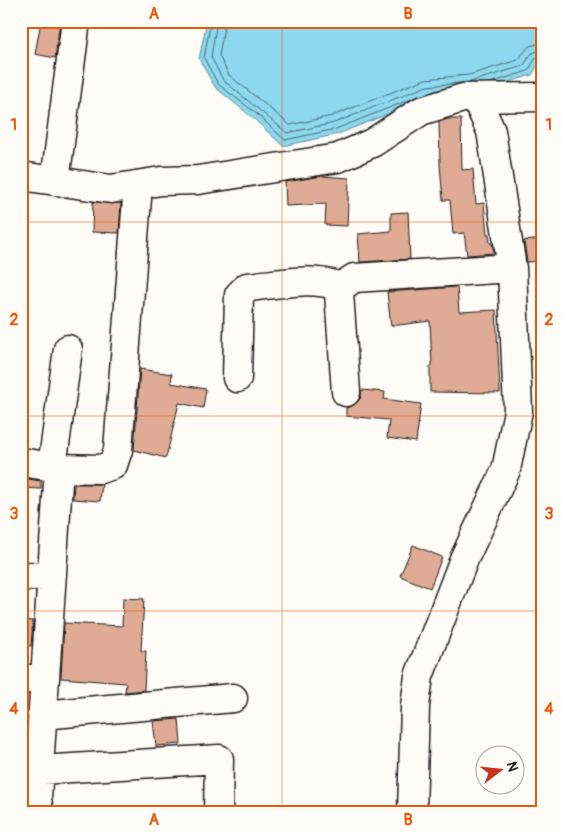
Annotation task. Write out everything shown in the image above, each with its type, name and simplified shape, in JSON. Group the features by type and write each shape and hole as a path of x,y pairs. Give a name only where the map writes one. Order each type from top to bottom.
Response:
{"street":[{"path":"55,181 76,21"},
{"path":"21,176 111,189 161,181 198,180 338,158 372,143 422,111 463,98 542,97"},
{"path":"412,812 415,706 419,676 464,559 506,470 518,411 512,268 492,130 476,98"},
{"path":"21,462 55,468 100,469 114,465 118,450 138,185"},
{"path":"346,392 339,293 341,287 354,278 512,268"},
{"path":"237,378 240,295 247,287 314,281 327,282 341,287"},
{"path":"32,803 39,770 42,715 33,679 51,577 55,468 68,349"},
{"path":"21,576 51,577"},
{"path":"42,715 232,698"},
{"path":"39,770 219,759 218,812"}],"water":[{"path":"207,21 542,21 542,58 532,75 472,93 430,97 338,134 283,146 215,87 199,59"}],"building":[{"path":"41,21 60,21 55,58 35,54"},
{"path":"448,119 461,119 462,170 473,169 476,204 484,203 487,234 489,234 494,253 467,255 464,233 453,234 450,200 443,200 440,165 439,122"},
{"path":"322,176 349,178 347,226 325,225 326,204 286,206 285,182"},
{"path":"93,202 121,203 119,233 92,232"},
{"path":"408,212 410,259 360,262 358,234 391,231 391,213"},
{"path":"542,239 542,261 527,262 524,241"},
{"path":"457,287 459,312 496,310 500,393 430,392 430,367 432,367 430,321 391,326 387,292"},
{"path":"140,369 172,374 171,383 206,389 203,408 179,403 166,458 134,450"},
{"path":"362,390 385,392 384,399 421,404 416,442 387,438 389,420 346,416 346,408 354,405 360,399"},
{"path":"21,478 41,481 41,489 21,488"},
{"path":"74,484 102,484 100,501 73,499"},
{"path":"413,545 442,557 430,588 400,576"},
{"path":"123,598 144,599 141,651 146,651 144,690 125,692 126,683 61,678 64,623 122,626"},
{"path":"21,620 33,621 31,646 21,645"},
{"path":"179,719 181,744 156,746 153,721"}]}
